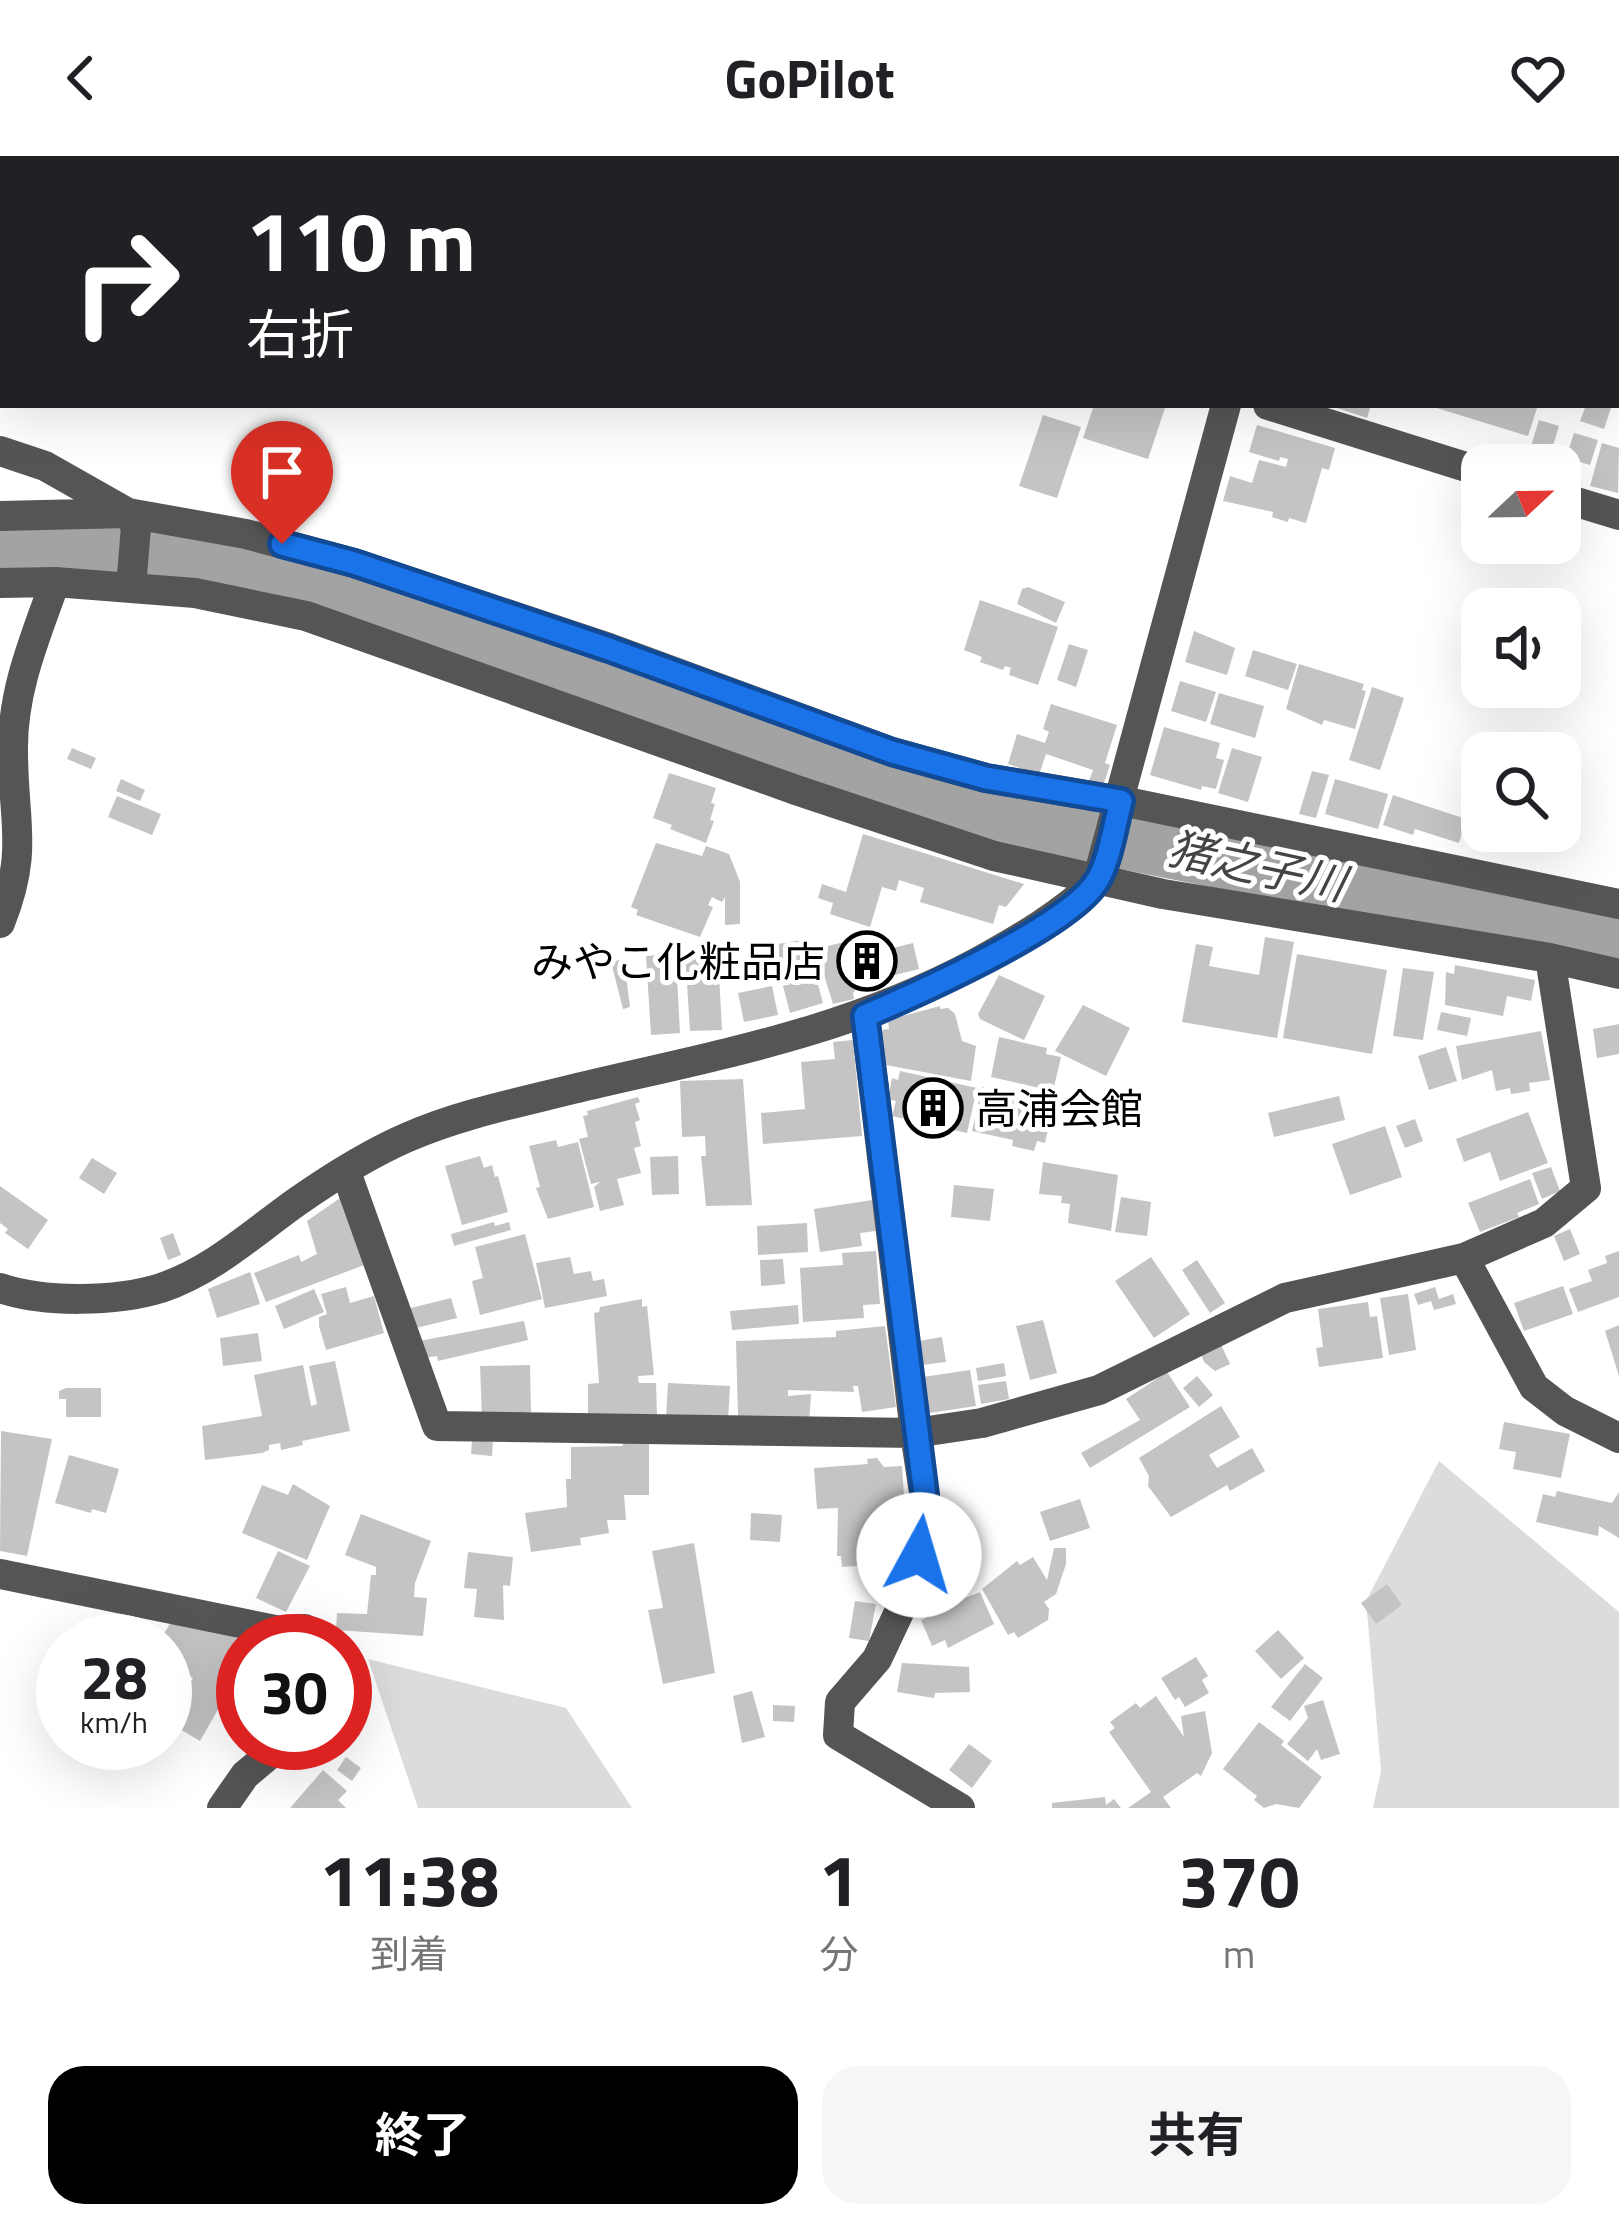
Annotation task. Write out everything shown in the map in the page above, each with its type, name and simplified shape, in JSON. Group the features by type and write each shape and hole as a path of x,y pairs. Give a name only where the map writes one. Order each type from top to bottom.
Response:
{"street":[{"path":"0,1289 27,1298 97,1297 160,1288 240,1247 298,1201 404,1139 453,1120 761,1047 865,1016 924,991 1069,908 1100,872 1225,408"},
{"path":"1278,408 1461,465"},
{"path":"0,451 46,466 132,520"},
{"path":"1581,503 1619,515"},
{"path":"0,515 132,520 246,533 354,563 892,752 986,778 1619,904"},
{"path":"132,520 132,580"},
{"path":"0,584 132,580 305,616 994,856 1100,872 1619,974"},
{"path":"0,923 15,885 21,837 13,750 19,681 55,582"},
{"path":"346,1172 437,1426 915,1433 982,1423 1100,1390 1286,1298 1464,1258 1544,1223 1586,1188 1550,958"},
{"path":"865,1016 928,1519 909,1591 877,1659 840,1702 838,1735 960,1808"},
{"path":"1464,1258 1534,1387 1565,1411 1619,1438"},
{"path":"0,1574 216,1618"},
{"path":"222,1808 251,1770"}],"shaded area":[{"path":"1439,1461 1619,1612 1619,1808 1373,1808 1381,1771 1366,1601"},
{"path":"372,1660 566,1708 632,1808 418,1808"}],"building":[{"path":"1093,408 1165,408 1148,459 1083,438"},
{"path":"1337,408 1370,408 1367,418"},
{"path":"1437,408 1537,408 1528,436"},
{"path":"1585,408 1611,408 1604,429 1580,421"},
{"path":"1043,415 1081,427 1057,498 1019,486"},
{"path":"1539,420 1559,426 1553,444 1532,444"},
{"path":"1257,425 1335,448 1329,470 1322,468 1306,523 1289,518 1288,522 1272,517 1273,512 1223,501 1230,476 1252,483 1259,460 1286,467 1288,459 1249,452"},
{"path":"1574,433 1598,440 1590,465 1581,462 1581,444 1570,444"},
{"path":"1602,443 1619,448 1618,493 1590,486"},
{"path":"1028,587 1065,602 1056,623 1017,604 1022,589"},
{"path":"980,600 1058,627 1038,685 1009,675 1011,668 980,662 982,657 964,650"},
{"path":"1194,631 1235,648 1227,675 1185,662"},
{"path":"1069,644 1088,650 1076,687 1057,680"},
{"path":"1253,650 1297,664 1288,690 1245,676"},
{"path":"1299,664 1364,684 1355,729 1324,720 1322,725 1286,709"},
{"path":"1180,681 1216,692 1206,722 1171,711"},
{"path":"1372,687 1404,698 1380,770 1349,760"},
{"path":"1219,693 1264,706 1255,738 1210,724"},
{"path":"1051,704 1117,725 1103,786 1089,781 1093,770 1046,754 1039,775 1008,764 1017,734 1045,743 1049,732 1043,729"},
{"path":"1164,727 1220,743 1216,758 1224,760 1216,789 1202,786 1201,790 1150,775"},
{"path":"72,748 96,758 91,769 67,759"},
{"path":"1232,748 1262,757 1248,802 1218,793"},
{"path":"1312,771 1329,775 1316,818 1299,814"},
{"path":"669,773 716,788 711,803 715,804 710,820 714,821 706,843 653,818"},
{"path":"121,779 145,790 140,801 116,791"},
{"path":"1335,779 1388,794 1378,829 1325,814"},
{"path":"1393,795 1461,817 1461,836 1459,843 1383,825"},
{"path":"117,796 161,814 152,835 108,817"},
{"path":"863,834 1024,884 1006,907 999,905 993,924 920,902 924,888 899,880 896,891 882,887 870,927 830,914 833,903 818,898 822,884 846,892"},
{"path":"656,843 702,856 706,846 729,854 740,882 740,924 725,925 725,897 722,902 712,897 708,905 713,907 700,937 636,915 638,910 631,907"},
{"path":"876,934 887,981 857,988 854,999 833,1004 816,949"},
{"path":"1265,937 1294,942 1277,1038 1182,1022 1196,944 1213,947 1209,966 1259,975"},
{"path":"808,942 815,972 804,974 805,980 816,977 823,1003 790,1013 783,986 788,984 787,977 780,978 774,949"},
{"path":"913,943 919,969 891,976 885,950"},
{"path":"707,950 707,956 718,955 722,1030 690,1031 685,952"},
{"path":"671,954 676,958 680,1033 651,1035 646,956"},
{"path":"1297,954 1387,970 1372,1054 1283,1038"},
{"path":"624,959 630,1007 623,1009 611,962"},
{"path":"1455,965 1535,980 1531,1001 1507,996 1503,1016 1445,1005 1446,972 1454,974"},
{"path":"1403,968 1434,972 1423,1040 1393,1036"},
{"path":"999,975 1045,996 1024,1040 978,1014"},
{"path":"772,986 778,1015 744,1022 738,993"},
{"path":"1083,1005 1130,1028 1106,1076 1055,1051"},
{"path":"940,1006 955,1014 962,1041 976,1046 971,1081 886,1065 882,1030 889,1029 888,1020"},
{"path":"1441,1012 1471,1018 1467,1036 1437,1030"},
{"path":"1619,1024 1619,1054 1597,1058 1593,1029"},
{"path":"1541,1031 1550,1080 1529,1083 1530,1091 1511,1094 1510,1088 1496,1091 1492,1070 1462,1080 1456,1046"},
{"path":"999,1037 1047,1048 1046,1054 1061,1057 1053,1091 991,1077"},
{"path":"853,1040 862,1136 763,1144 761,1113 805,1109 801,1062 835,1059 833,1042"},
{"path":"1446,1047 1457,1081 1429,1090 1418,1056"},
{"name":"高浦会館","path":"900,1071 977,1088 967,1133 892,1116 896,1101 888,1099 892,1078 898,1080"},
{"path":"743,1079 752,1205 706,1206 701,1156 706,1156 705,1136 682,1137 680,1081"},
{"path":"982,1087 1044,1101 1041,1115 1051,1116 1045,1143 1037,1141 1034,1151 1012,1146 1013,1140 972,1131"},
{"path":"1339,1096 1345,1120 1274,1137 1268,1113"},
{"path":"638,1097 640,1120 635,1122 641,1146 634,1148 641,1173 617,1179 624,1205 600,1211 594,1187 600,1182 591,1184 579,1139 588,1137 583,1116"},
{"path":"1528,1112 1548,1163 1500,1181 1490,1152 1464,1162 1456,1139"},
{"path":"1415,1119 1423,1141 1405,1148 1396,1126"},
{"path":"1385,1126 1402,1177 1350,1195 1332,1144"},
{"path":"556,1140 558,1147 578,1142 594,1207 548,1219 536,1188 540,1187 529,1146"},
{"path":"480,1156 484,1168 492,1165 498,1176 508,1212 462,1225 445,1166"},
{"path":"678,1156 679,1194 652,1195 650,1157"},
{"path":"92,1158 117,1173 104,1194 79,1178"},
{"path":"1043,1162 1118,1175 1111,1231 1068,1223 1070,1204 1061,1203 1062,1196 1039,1194"},
{"path":"1551,1167 1560,1191 1542,1199 1532,1173"},
{"path":"1530,1179 1539,1204 1480,1232 1468,1203"},
{"path":"954,1185 994,1189 990,1221 951,1217"},
{"path":"0,1186 48,1220 28,1249 5,1233 8,1229 0,1223"},
{"path":"343,1196 367,1264 266,1302 254,1273 299,1255 301,1262 317,1254 307,1221"},
{"path":"1121,1197 1151,1202 1147,1236 1115,1232"},
{"path":"872,1200 876,1231 860,1233 862,1246 820,1252 814,1209"},
{"path":"494,1222 495,1226 509,1222 511,1230 454,1246 451,1234"},
{"path":"807,1223 808,1252 758,1255 757,1226"},
{"path":"1570,1229 1580,1254 1564,1261 1554,1236"},
{"path":"173,1233 181,1255 168,1260 160,1238"},
{"path":"525,1234 542,1299 480,1315 472,1281 483,1278 475,1247"},
{"path":"876,1251 880,1304 863,1305 864,1318 803,1322 800,1268 843,1265 842,1253"},
{"path":"1619,1251 1619,1297 1578,1312 1569,1289 1592,1281 1588,1270 1607,1263 1605,1256"},
{"path":"570,1257 574,1274 591,1271 593,1281 604,1279 607,1296 545,1308 536,1263"},
{"path":"1151,1257 1190,1314 1154,1338 1115,1281"},
{"path":"783,1259 785,1284 761,1286 760,1260"},
{"path":"1197,1260 1225,1303 1210,1313 1182,1270"},
{"path":"250,1272 260,1304 217,1318 208,1289"},
{"path":"1563,1286 1573,1314 1524,1331 1514,1303"},
{"path":"346,1287 350,1303 374,1296 384,1333 326,1350 319,1326 319,1317 327,1314 321,1294"},
{"path":"1435,1287 1439,1299 1453,1294 1456,1304 1434,1310 1431,1301 1418,1305 1414,1294"},
{"path":"314,1289 324,1312 284,1329 275,1306"},
{"path":"1408,1294 1416,1350 1389,1355 1380,1298"},
{"path":"451,1298 457,1318 408,1330 403,1310"},
{"path":"642,1299 642,1307 647,1306 654,1375 638,1376 639,1383 656,1383 657,1416 588,1417 588,1384 599,1383 594,1313 600,1307"},
{"path":"1368,1302 1370,1317 1377,1316 1383,1358 1319,1367 1316,1348 1323,1347 1318,1309"},
{"path":"798,1305 799,1324 732,1330 730,1311"},
{"path":"1043,1320 1057,1373 1030,1380 1016,1326"},
{"path":"524,1321 528,1340 438,1361 437,1356 418,1359 414,1342"},
{"path":"1619,1325 1619,1376 1605,1331"},
{"path":"885,1326 896,1407 862,1412 858,1386 853,1386 854,1392 788,1390 788,1396 811,1394 809,1424 738,1417 736,1341 836,1337 836,1331"},
{"path":"258,1333 262,1361 223,1366 220,1338"},
{"path":"942,1337 946,1362 922,1365 919,1341"},
{"path":"1219,1340 1230,1364 1215,1371 1204,1362 1199,1349"},
{"path":"335,1361 350,1431 281,1450 280,1443 262,1453 205,1460 202,1426 262,1416 254,1375 303,1365 311,1406 317,1404 309,1366"},
{"path":"1004,1363 1006,1376 978,1381 976,1368"},
{"path":"530,1365 531,1412 482,1419 480,1366"},
{"path":"970,1370 976,1406 929,1413 923,1377"},
{"path":"1167,1372 1190,1407 1090,1468 1081,1453 1140,1420 1126,1399"},
{"path":"1197,1376 1213,1395 1199,1407 1183,1388"},
{"path":"1006,1381 1009,1399 981,1404 978,1385"},
{"path":"668,1383 730,1386 728,1420 666,1417"},
{"path":"101,1388 101,1417 66,1417 66,1399 59,1399 59,1391"},
{"path":"1221,1406 1240,1437 1209,1455 1217,1468 1252,1448 1265,1471 1230,1491 1227,1485 1171,1517 1148,1486 1149,1476 1139,1458"},
{"path":"1504,1422 1570,1434 1561,1478 1513,1469 1516,1452 1499,1449"},
{"path":"1,1431 52,1439 27,1556 0,1551"},
{"path":"472,1440 493,1442 492,1456 471,1454"},
{"path":"622,1442 649,1442 649,1495 624,1495 626,1520 607,1520 609,1533 580,1538 581,1545 531,1552 525,1513 567,1507 571,1447 623,1446"},
{"path":"69,1455 119,1469 106,1513 55,1503"},
{"path":"877,1458 884,1467 902,1466 906,1526 894,1567 842,1567 841,1556 837,1556 838,1508 817,1509 814,1468 868,1464 867,1459"},
{"path":"293,1484 330,1506 307,1560 242,1533 262,1485 288,1495"},
{"path":"1557,1491 1612,1503 1619,1492 1619,1538 1599,1526 1598,1536 1536,1522 1543,1494 1555,1497"},
{"path":"1080,1499 1090,1528 1050,1541 1040,1512"},
{"path":"751,1513 782,1515 780,1542 750,1540"},
{"path":"361,1514 431,1541 415,1583 414,1597 427,1598 423,1636 372,1632 372,1614 367,1614 376,1567 345,1555"},
{"path":"694,1543 715,1673 663,1684 648,1610 663,1608 652,1551"},
{"path":"1054,1548 1066,1548 1066,1564 1056,1594 1044,1602 1048,1620 1018,1638 1014,1632 1008,1635 982,1589 1017,1561 1020,1565 1033,1557 1047,1580"},
{"path":"278,1551 310,1566 286,1612 256,1598"},
{"path":"468,1552 513,1557 510,1586 503,1585 504,1620 474,1617 477,1589 464,1588"},
{"path":"1387,1584 1402,1605 1376,1624 1361,1603"},
{"path":"960,1588 965,1598 980,1592 994,1624 948,1648 945,1640 932,1646 920,1605"},
{"path":"855,1601 876,1604 869,1641 849,1638"},
{"path":"192,1615 216,1625 216,1713 200,1741 192,1736"},
{"path":"1278,1630 1304,1658 1281,1679 1255,1651"},
{"path":"1196,1657 1208,1676 1202,1680 1209,1693 1185,1707 1161,1678"},
{"path":"902,1663 969,1667 970,1692 935,1693 934,1698 897,1692"},
{"path":"1305,1664 1323,1678 1290,1721 1271,1707"},
{"path":"752,1691 765,1737 742,1743 733,1696"},
{"path":"1156,1696 1184,1737 1181,1716 1205,1711 1212,1753 1201,1776 1197,1773 1163,1797 1171,1808 1128,1808 1151,1792 1109,1732 1115,1728 1110,1722 1136,1703 1140,1708"},
{"path":"1323,1700 1340,1754 1321,1760 1317,1749 1308,1761 1287,1744 1308,1718 1304,1706"},
{"path":"773,1705 795,1706 794,1722 773,1721"},
{"path":"1259,1722 1322,1777 1299,1808 1276,1804 1264,1808 1254,1800 1257,1796 1223,1769"},
{"path":"969,1744 992,1761 972,1788 949,1770"},
{"path":"323,1770 347,1791 338,1800 346,1808 290,1808"},
{"path":"337,1770 360,1770 352,1781"},
{"path":"1105,1797 1106,1805 1114,1799 1121,1808 1052,1808 1052,1803"}],"waterway":[{"name":"猪之子川","path":"0,544 34,539 198,556 355,596 905,792 1055,827 1619,939"}],"place":[{"name":"みやこ化粧品店","path":"867,961"},
{"name":"高浦会館","path":"933,1108"}],"route":[{"path":"282,544 354,563 609,649 892,752 986,778 1121,801 1097,881 1069,908 924,991 865,1016 928,1519 919,1555"}]}
